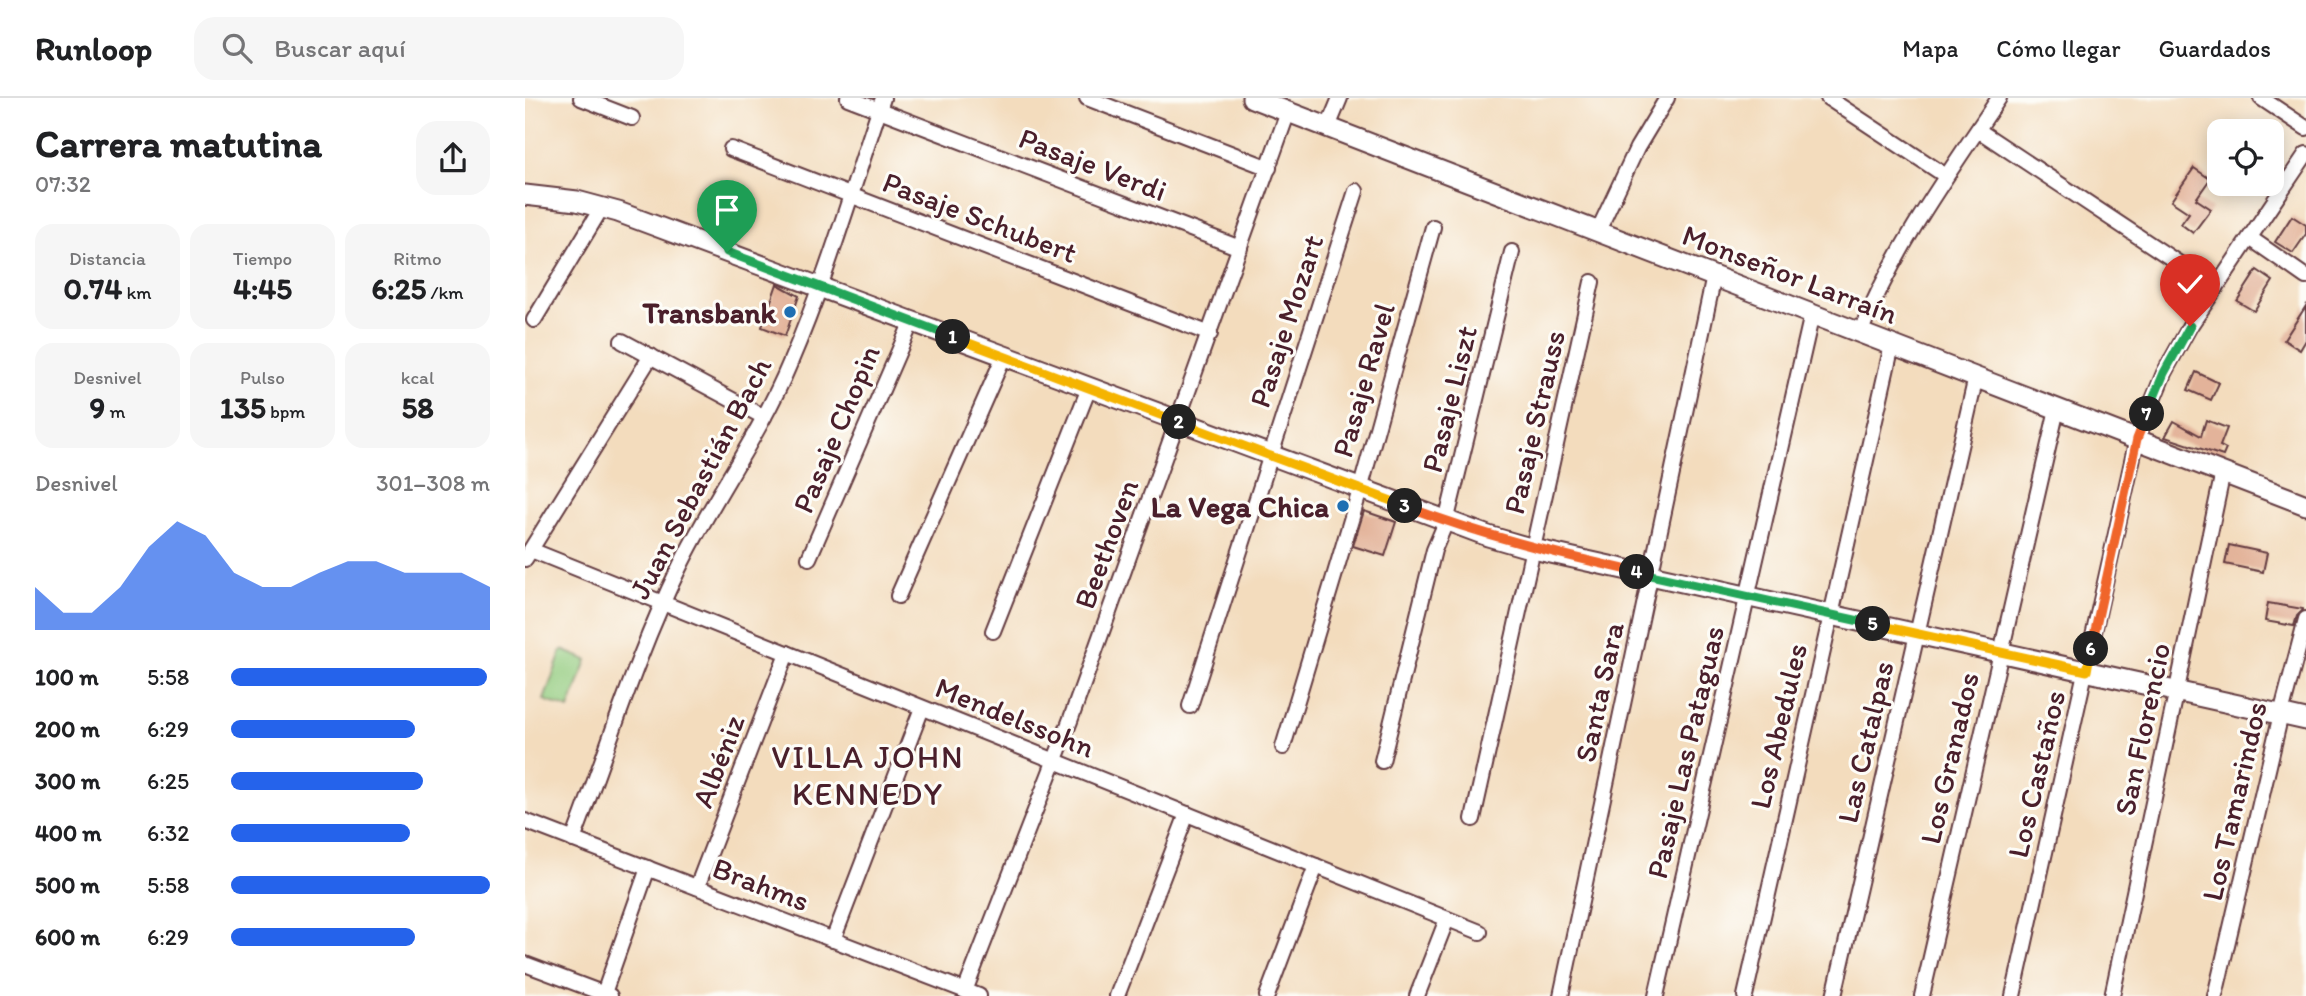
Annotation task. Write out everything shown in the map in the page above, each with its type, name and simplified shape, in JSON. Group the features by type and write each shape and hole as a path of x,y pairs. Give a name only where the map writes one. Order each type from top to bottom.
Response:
{"street":[{"path":"581,98 632,118"},
{"name":"Pasaje Verdi","path":"848,98 881,104 1240,248"},
{"path":"1087,98 1269,168"},
{"name":"Monseñor Larraín","path":"1252,98 2306,505"},
{"path":"1328,127 1340,98"},
{"path":"1598,231 1632,157 1667,98"},
{"path":"1828,98 1946,176"},
{"path":"1860,333 1886,274 1946,176 1999,98"},
{"path":"2261,98 2306,128"},
{"name":"Juan Sebastián Bach","path":"573,840 663,603 699,528 764,417 791,361 881,104"},
{"name":"Beethoven","path":"972,993 1288,112"},
{"path":"1977,130 2216,288"},
{"name":"Pasaje Schubert","path":"731,149 1210,334"},
{"name":"Los Castaños","path":"2013,996 2137,439 2171,361 2216,288 2306,154"},
{"name":"Pasaje Mozart","path":"1190,706 1356,191"},
{"path":"525,195 602,207 1446,522 1533,549 2306,720"},
{"path":"534,320 602,207"},
{"name":"Pasaje Ravel","path":"1283,747 1360,489 1433,227"},
{"path":"2250,238 2306,277"},
{"name":"Pasaje Liszt","path":"1382,761 1434,550 1446,522 1512,252"},
{"name":"Santa Sara","path":"1561,996 1714,276"},
{"name":"Pasaje Strauss","path":"1473,819 1592,282"},
{"name":"Pasaje Las Pataguas","path":"1656,996 1812,314"},
{"name":"Pasaje Chopin","path":"809,558 912,321"},
{"path":"622,341 764,417"},
{"name":"Los Abedules","path":"1745,996 1892,345"},
{"path":"528,554 650,356"},
{"path":"898,596 1004,356"},
{"name":"Las Catalpas","path":"1834,996 1976,377"},
{"path":"993,631 1089,388"},
{"name":"Los Granados","path":"1922,996 2057,409"},
{"name":"San Florencio","path":"2112,996 2223,472"},
{"name":"Mendelssohn","path":"528,554 663,603 1480,932"},
{"name":"Los Tamarindos","path":"2215,996 2306,619"},
{"name":"Albéniz","path":"697,887 787,653"},
{"path":"832,940 922,708"},
{"path":"1117,996 1187,814"},
{"name":"Brahms","path":"525,821 972,993"},
{"path":"1267,996 1316,866"},
{"path":"525,964 606,995 648,869"},
{"path":"1417,996 1447,919"}],"green space":[{"path":"562,650 587,660 569,709 544,700"}],"building":[{"path":"2194,168 2207,177 2207,183 2196,199 2211,209 2193,233 2181,224 2189,213 2171,201"},
{"path":"2292,216 2306,225 2306,234 2293,253 2275,242"},
{"path":"2257,270 2273,281 2254,311 2237,301"},
{"path":"777,284 799,296 785,336 762,327"},
{"path":"2306,306 2306,340 2300,350 2284,340"},
{"path":"2196,372 2219,383 2211,400 2188,390"},
{"path":"2206,420 2227,428 2220,446 2226,449 2223,456 2165,437 2174,421 2201,436"},
{"path":"1364,511 1396,522 1385,556 1353,546"},
{"path":"2229,545 2267,553 2263,572 2225,564"},
{"path":"2268,603 2303,610 2297,616 2294,626 2265,621"}],"place":[{"name":"Transbank","path":"790,312"},
{"name":"La Vega Chica","path":"1343,506"}],"district":[{"name":"VILLA JOHN KENNEDY","path":"868,776"}],"route":[{"path":"727,252 1488,536 1533,549 2087,671 2137,439 2164,373 2190,326"}]}
